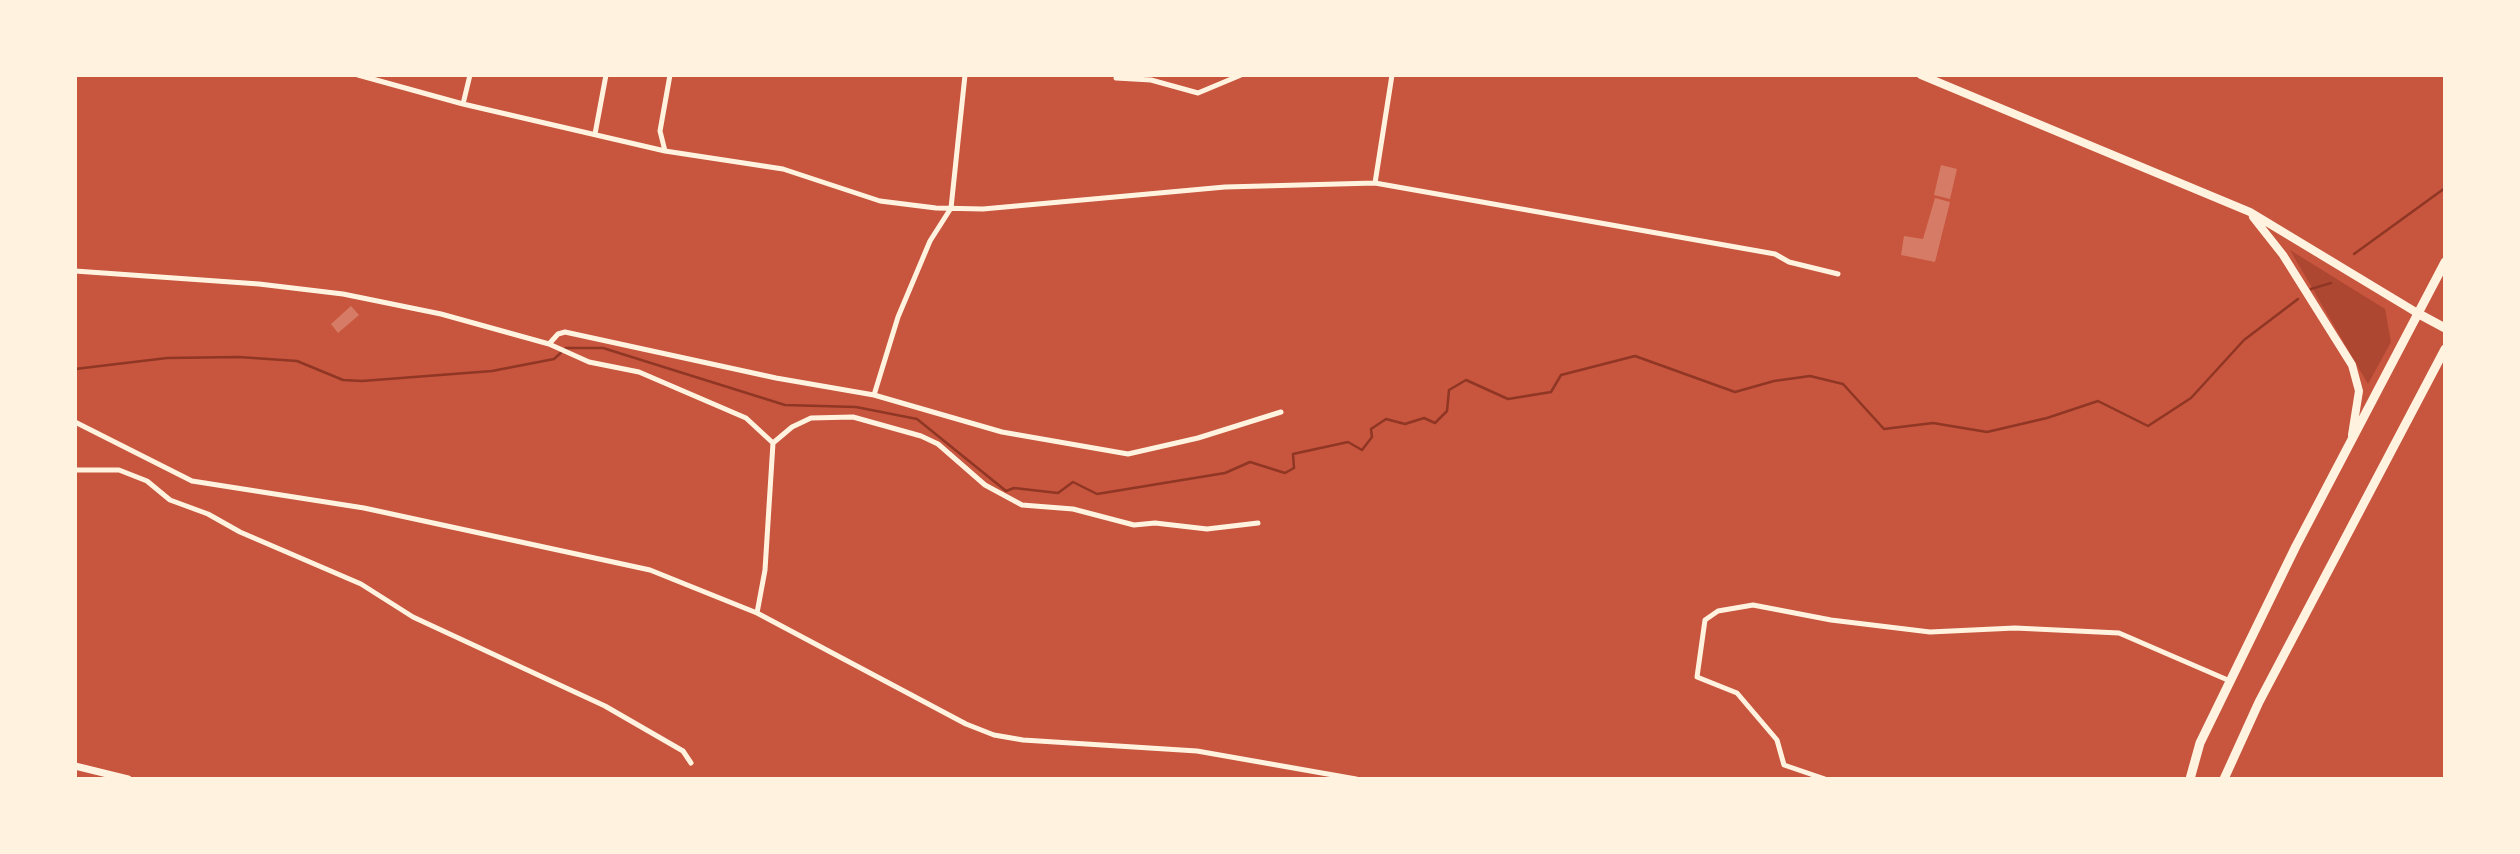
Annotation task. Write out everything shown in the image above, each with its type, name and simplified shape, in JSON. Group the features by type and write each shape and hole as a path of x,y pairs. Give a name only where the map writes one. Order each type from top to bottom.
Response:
{"main road":[{"path":"1921,75 2249,212 2445,328"},
{"path":"2249,212 2283,255 2352,365 2359,391 2351,439"},
{"path":"2190,779 2200,743 2230,681 2351,439 2445,262"},
{"path":"2224,779 2259,702 2445,349"}],"street":[{"path":"358,75 463,104 665,151 783,169 818,178 880,201 983,209 1088,202 1225,187 1374,183 1775,254 1789,262 1838,274"},
{"path":"463,104 470,75"},
{"path":"594,134 606,75"},
{"path":"665,151 660,131 670,75"},
{"path":"874,395 898,317 930,241 951,208 965,75"},
{"path":"1116,78 1151,80 1198,93 1241,75"},
{"path":"1374,183 1392,75"},
{"path":"75,271 259,284 342,294 441,314 549,344 589,362 639,372 746,418 773,443"},
{"path":"549,344 558,334 565,332 776,378 874,395 1002,432 1128,454 1198,438 1281,412"},
{"path":"757,613 765,570 773,443 792,427 811,418 853,417 921,436 938,444 985,485 1022,505 1084,510 1116,522 1133,525 1155,523 1207,529 1258,523"},
{"path":"75,422 192,481 364,508 650,570 757,613 966,724 994,735 1023,740 1197,751 1356,779"},
{"path":"75,470 118,470 147,481 170,500 208,514 240,532 360,583 413,617 605,706 683,751 691,762"},
{"path":"1825,779 1784,765 1777,740 1737,693 1697,677 1704,620 1718,611 1753,605 1831,620 1930,632 2015,628 2119,633 2230,681"},
{"path":"75,766 128,779"}],"shaded area":[{"path":"2290,250 2385,309 2391,342 2368,384"}],"building":[{"path":"1941,165 1957,169 1950,199 1934,195"},
{"path":"1935,198 1950,202 1935,262 1901,255 1904,236 1923,239"},
{"path":"351,306 359,315 338,333 331,324"}],"waterway":[{"path":"2354,254 2445,188"},
{"path":"2311,289 2331,283"},
{"path":"75,369 167,358 239,357 297,361 343,380 362,381 492,371 554,359 566,348 603,348 785,405 856,407 917,419 1006,491 1014,488 1058,493 1073,482 1097,494 1225,473 1250,462 1285,473 1294,468 1293,454 1348,442 1362,450 1372,437 1371,429 1386,419 1405,424 1424,418 1435,423 1447,411 1449,390 1466,380 1508,399 1551,392 1561,375 1635,356 1735,392 1774,381 1810,376 1843,384 1884,429 1933,423 1987,432 2047,418 2098,401 2148,426 2191,398 2244,340 2298,299"}]}
